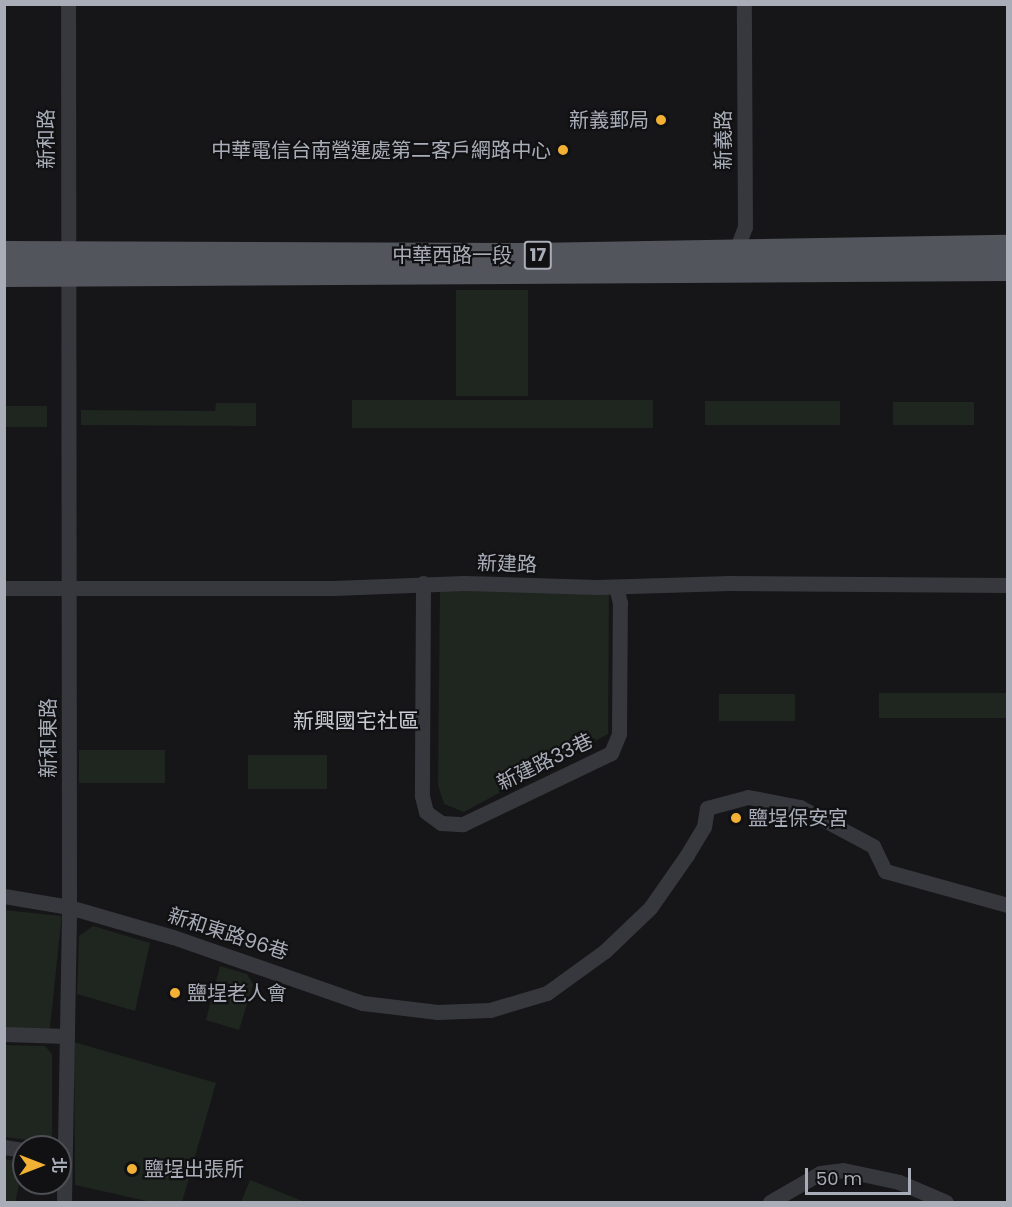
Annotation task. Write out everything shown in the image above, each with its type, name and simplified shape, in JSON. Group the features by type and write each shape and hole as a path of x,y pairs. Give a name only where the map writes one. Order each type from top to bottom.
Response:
{"main road":[{"name":"中華西路一段","path":"732,260 1008,247"},
{"name":"中華西路一段","path":"4,253 68,263 732,260 1008,269"},
{"name":"中華西路一段","path":"4,275 68,263"}],"street":[{"name":"新和路","path":"68,4 68,263"},
{"name":"新義路","path":"732,260 745,226 744,4"},
{"name":"新和東路","path":"63,1135 69,907 68,263"},
{"name":"新建路","path":"4,588 361,587 423,583 616,587 730,583 1008,585"},
{"name":"新建路33巷","path":"423,583 422,796 426,812 441,823 463,824 611,753 619,734 620,603 616,587"},
{"name":"新和東路96巷","path":"4,896 69,907 243,959 363,1003 437,1012 490,1010 547,993 605,951 650,908 704,827 707,808 747,797 800,807 873,846 885,871 1008,905"},
{"path":"4,1034 66,1036"},
{"path":"770,1203 820,1173 843,1170 899,1182 946,1203"}],"shaded area":[{"path":"456,290 528,290 528,396 456,396"},
{"path":"352,400 653,400 653,428 352,428"},
{"path":"705,401 840,401 840,425 705,425"},
{"path":"893,402 974,402 974,425 893,425"},
{"path":"216,403 256,403 256,426 81,425 81,410 215,411"},
{"path":"5,406 47,406 47,427 5,427"},
{"path":"440,588 609,590 608,734 464,812 444,804 438,785"},
{"path":"879,693 1007,693 1007,718 879,718"},
{"path":"719,694 795,694 795,721 719,721"},
{"path":"79,750 165,750 165,783 79,783"},
{"path":"248,755 327,755 327,789 248,789"},
{"path":"4,910 62,916 49,1036 4,1032"},
{"path":"93,926 150,943 135,1011 77,994 79,936"},
{"path":"220,966 247,974 253,984 239,1030 206,1020"},
{"path":"74,1042 216,1083 182,1202 151,1202 75,1185"},
{"path":"5,1045 45,1046 52,1054 52,1135 5,1137"},
{"path":"5,1159 12,1160 12,1195 17,1195 15,1202 4,1202"},
{"path":"250,1180 305,1202 241,1202"}],"place":[{"name":"新義郵局","path":"661,120"},
{"name":"中華電信台南營運處第二客戶網路中心","path":"563,150"},
{"name":"鹽埕保安宮","path":"736,818"},
{"name":"鹽埕老人會","path":"175,993"},
{"name":"鹽埕出張所","path":"132,1169"}],"district":[{"name":"新興國宅社區","path":"356,721"}]}
